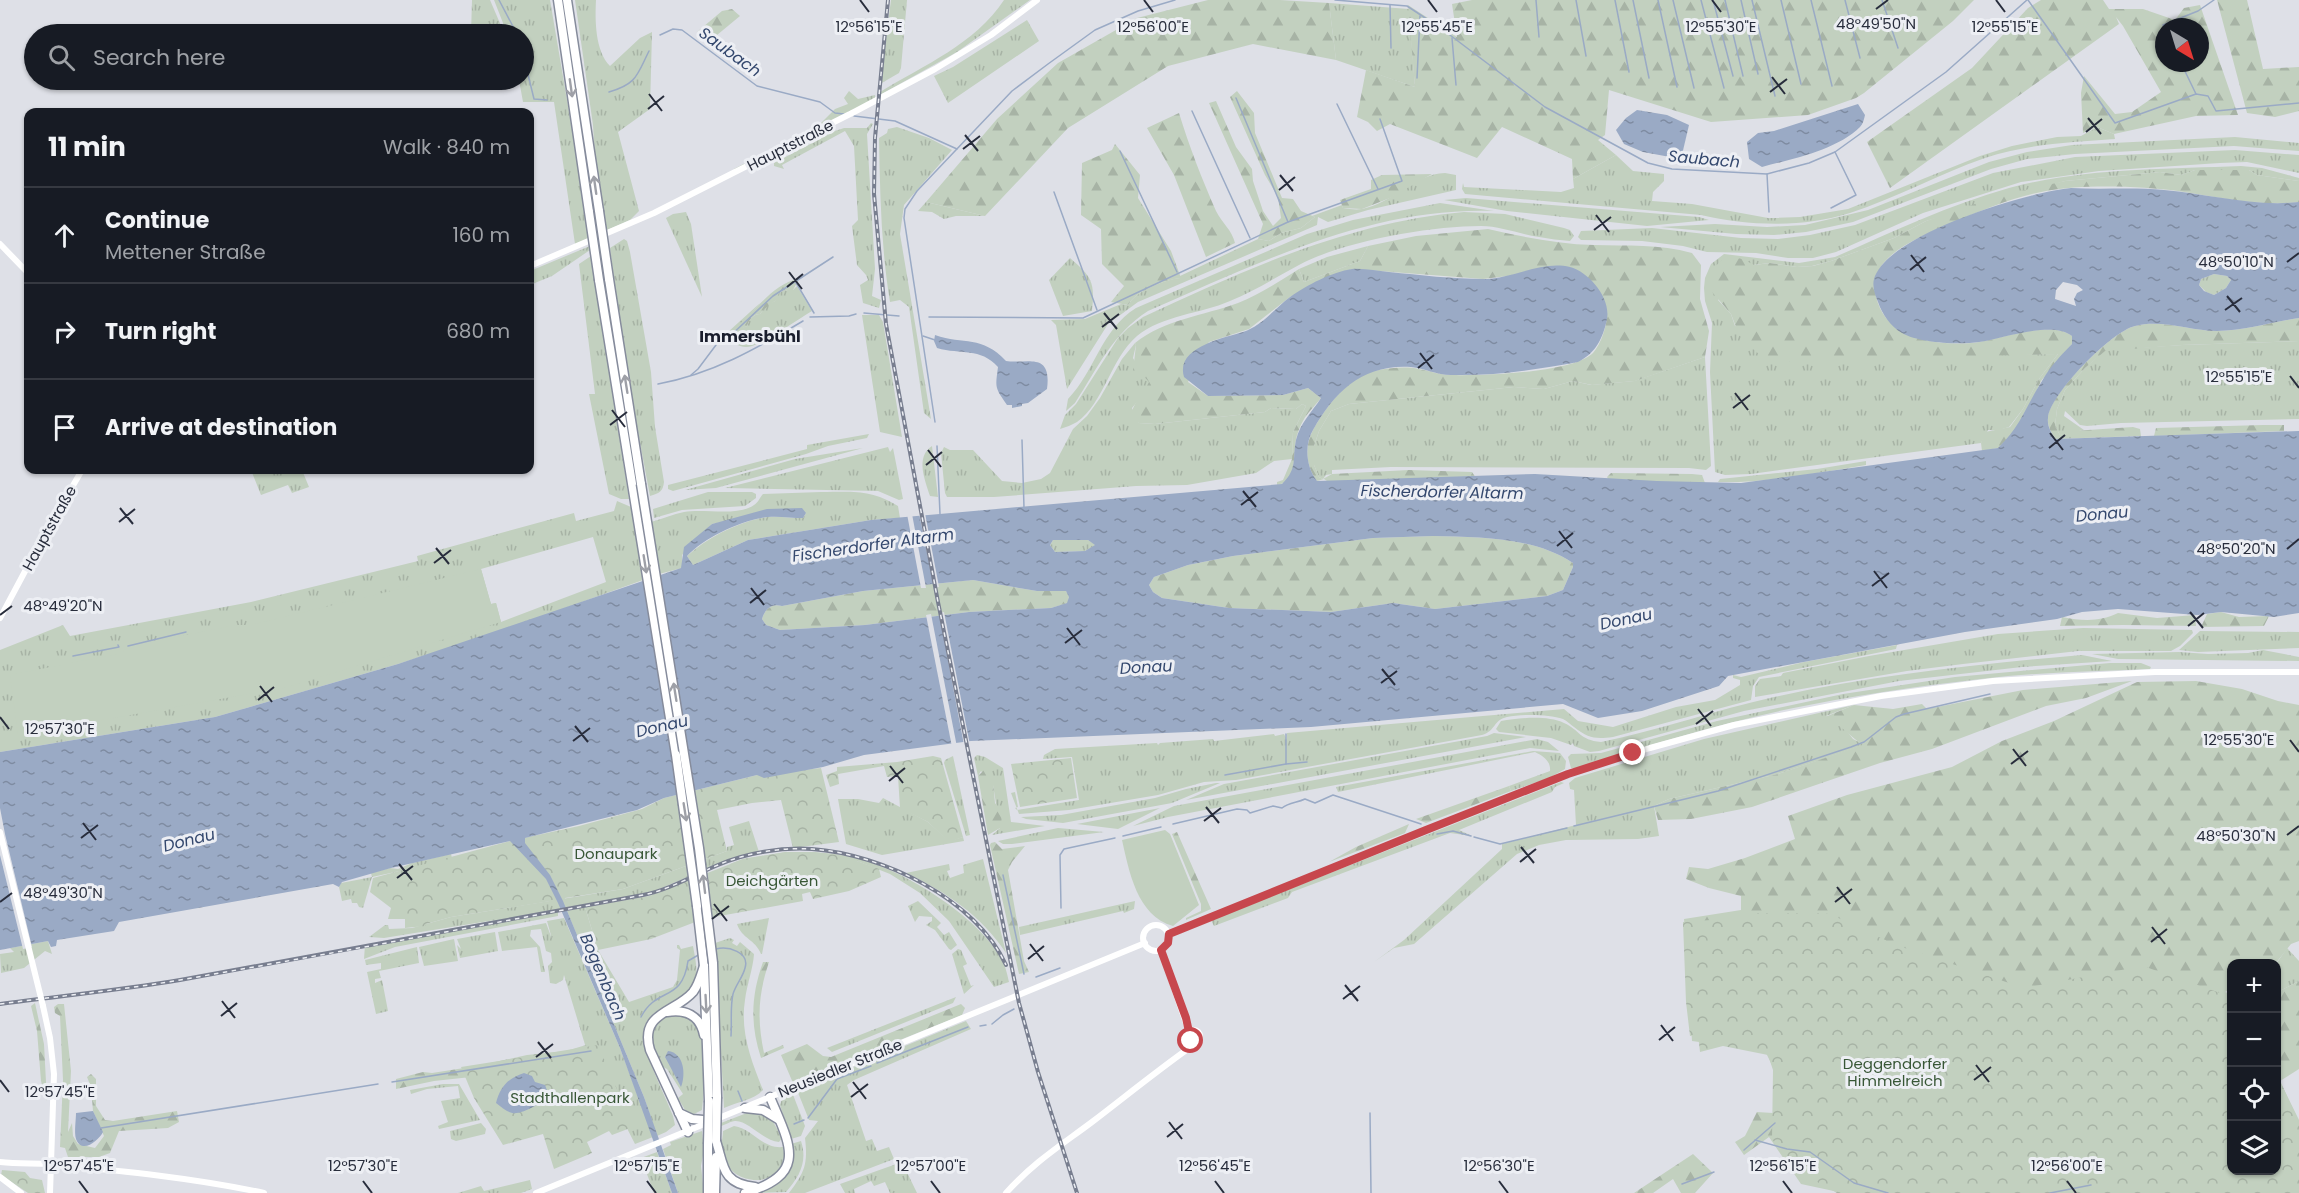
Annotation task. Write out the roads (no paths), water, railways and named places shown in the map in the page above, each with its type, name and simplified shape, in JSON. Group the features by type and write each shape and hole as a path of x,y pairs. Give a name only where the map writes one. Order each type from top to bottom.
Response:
{"highway":[{"path":"558,0 599,280 637,485 699,848 708,965 713,1099 708,1193"},
{"path":"568,1 637,485"},
{"path":"688,1132 648,1044 651,1026 661,1014 692,993 708,965"},
{"path":"708,965 708,1043 713,1099"},
{"path":"661,1014 680,1011 694,1016 702,1027 708,1043"},
{"path":"745,1193 764,1187 782,1175 788,1163 789,1149 770,1097"},
{"path":"745,1108 756,1108 768,1112 781,1125"},
{"path":"679,1113 692,1119 714,1121"},
{"path":"712,1143 728,1176 746,1186 764,1187"},
{"path":"712,1143 716,1193"}],"main road":[{"name":"Hauptstraße","path":"534,264 671,205 856,111 991,35 1038,0"},
{"path":"0,244 24,269"},
{"name":"Hauptstraße","path":"0,618 80,474"},
{"path":"1169,934 1568,774 1650,748 1745,723 1881,696 1993,681 2155,672 2299,672"},
{"path":"0,832 50,1038 54,1074 50,1193"},
{"path":"1152,926 1161,926 1169,934 1168,943 1161,950 1152,950 1145,943 1144,933 1152,926"},
{"name":"Neusiedler Straße","path":"537,1193 1145,943"},
{"path":"1006,1193 1047,1153 1079,1132 1183,1051 1192,1041 1191,1031 1161,950"},
{"path":"1191,1031 1199,1032 1200,1036 1198,1041 1192,1041"},
{"path":"0,1162 51,1164 206,1182 264,1193"},
{"path":"0,1178 21,1193"}],"water":[{"path":"1858,104 1865,115 1862,124 1839,142 1814,153 1762,167 1749,159 1747,142 1758,133 1774,131"},
{"path":"1637,110 1667,115 1689,125 1681,159 1643,152 1624,144 1616,130"},
{"path":"2071,188 2152,189 2265,203 2299,202 2299,318 2227,331 2155,324 2135,326 2125,330 2098,351 2070,380 2051,407 2048,421 2055,439 2299,431 2299,613 2274,617 2221,612 2197,615 2118,609 2082,612 2057,619 1965,632 1728,676 1719,686 1642,711 1598,718 1563,704 1311,727 971,741 864,755 823,767 764,778 757,775 664,798 637,810 525,838 525,843 550,875 563,901 644,1097 678,1193 672,1193 620,1048 558,903 546,879 510,841 391,868 342,882 339,887 333,884 119,922 114,931 57,940 56,946 51,947 48,941 0,950 0,752 215,717 398,664 681,568 684,547 712,524 767,509 802,508 806,513 803,518 766,517 731,527 711,537 687,556 693,565 748,540 871,520 1282,484 1294,463 1296,440 1300,428 1321,398 1308,388 1283,395 1208,396 1184,377 1183,367 1187,358 1194,351 1214,341 1250,329 1297,292 1336,273 1361,269 1436,277 1484,279 1549,266 1570,267 1584,274 1597,287 1606,303 1607,319 1598,344 1590,354 1578,362 1483,375 1446,375 1411,367 1394,367 1365,375 1341,392 1331,403 1310,436 1307,449 1309,463 1317,481 1535,474 1741,483 1998,448 2018,424 2049,371 2072,344 2072,336 2053,330 2040,330 1971,343 1918,339 1902,333 1887,320 1876,296 1874,279 1884,262 1904,246 1931,231 1993,207 2051,191","holes":["2214,274 2227,276 2231,280 2226,288 2214,295 2204,291 2199,285 2201,279","2063,282 2077,285 2083,290 2077,293 2074,299 2076,306 2055,299 2056,290","1451,536 1524,543 1558,554 1573,563 1573,567 1563,590 1547,596 1435,609 1393,603 1331,612 1229,608 1162,598 1153,592 1149,585 1154,577 1188,565 1233,556 1373,538","1053,540 1088,540 1095,545 1085,551 1055,552 1050,545","973,580 1037,591 1066,591 1069,597 1067,603 1051,608 969,612 865,625 780,630 766,625 762,619 765,612 772,606 863,591"]},
{"path":"935,335 981,344 989,347 1006,361 1030,361 1042,364 1048,377 1047,389 1028,403 1012,408 1012,405 1007,405 997,388 998,367 977,354 937,348 934,341"},
{"path":"668,1051 677,1056 682,1065 681,1087 665,1057"},
{"path":"524,1073 532,1076 535,1082 545,1085 548,1098 525,1111 509,1112 496,1103 498,1097 509,1080"},
{"path":"93,1111 103,1132 94,1142 82,1146 75,1136 76,1113"}],"waterway":[{"name":"Saubach","path":"499,0 512,24"},
{"name":"Saubach","path":"935,422 904,218 905,209 917,191 1012,91 1095,30 1138,11 1175,0"},
{"name":"Saubach","path":"1335,0 1407,6 1442,29 1545,107 1648,163 1672,169 1767,174 1809,163 1835,152 1946,72 2027,0"},
{"path":"1536,0 1539,37"},
{"path":"1576,0 1586,56"},
{"path":"1615,0 1629,72"},
{"path":"1633,0 1649,78"},
{"path":"1658,0 1677,87"},
{"path":"1673,0 1694,88"},
{"path":"1701,0 1724,88"},
{"path":"1713,0 1733,76"},
{"path":"1725,0 1743,76"},
{"path":"1741,0 1758,74"},
{"path":"1752,0 1775,96"},
{"path":"1781,0 1801,84"},
{"path":"1811,0 1832,86"},
{"path":"1845,0 1860,58"},
{"path":"1882,0 1898,48"},
{"path":"2028,0 2115,123 2196,94 2208,96 2216,111 2299,103"},
{"path":"2180,18 2198,11 2214,0"},
{"path":"1390,5 1391,48"},
{"path":"1417,78 1420,16"},
{"name":"Saubach","path":"660,35 673,29 682,30 757,86 820,102 835,113 844,114"},
{"path":"1452,38 1456,85"},
{"name":"Saubach","path":"609,92 625,86 635,78 649,51"},
{"path":"2185,72 2196,94"},
{"name":"Saubach","path":"532,90 534,99 547,100"},
{"path":"1236,98 1288,222"},
{"path":"1337,104 1378,189"},
{"path":"1192,111 1250,238"},
{"name":"Saubach","path":"854,116 895,121 957,149"},
{"path":"929,317 1083,318 1288,222 1402,181 1380,119"},
{"path":"1120,151 1177,272"},
{"path":"1831,208 1856,195 1835,152"},
{"path":"1767,174 1769,212"},
{"path":"1054,192 1097,310"},
{"path":"729,337 773,296 833,257"},
{"path":"795,281 814,313"},
{"path":"864,313 899,316"},
{"path":"810,317 856,314"},
{"path":"658,384 678,380 715,367 751,351 803,321"},
{"path":"923,336 935,340"},
{"path":"691,375 719,341"},
{"path":"1022,440 1024,508"},
{"path":"937,446 940,514"},
{"path":"128,646 186,632"},
{"path":"73,656 119,647 118,645"},
{"path":"1574,826 1718,791 1864,742 1896,717 1904,714 1990,694"},
{"path":"1286,734 1286,764 1307,762"},
{"path":"1225,775 1286,764"},
{"path":"1173,824 1237,809 1247,810 1250,813 1273,806 1282,808 1305,799 1315,803 1333,795 1421,824"},
{"path":"1123,836 1161,827"},
{"path":"1474,837 1500,844 1567,828"},
{"path":"1437,834 1453,831 1471,836"},
{"path":"1061,908 1060,855 1064,849 1115,838"},
{"path":"1003,875 1024,974"},
{"path":"716,949 726,948 737,951 746,962 733,994 731,1036"},
{"path":"641,1017 654,1001 675,989 685,974 688,961 700,954"},
{"path":"1036,977 1060,968"},
{"path":"992,1024 1014,1009"},
{"path":"980,1026 986,1025"},
{"path":"877,1063 968,1027"},
{"path":"392,1082 591,1051"},
{"path":"808,1118 837,1079 871,1066"},
{"path":"101,1128 378,1084"},
{"path":"738,1091 742,1101"},
{"path":"1370,1113 1371,1193"},
{"path":"794,1124 804,1120"},
{"path":"1744,1150 1775,1123"},
{"path":"1755,1140 1787,1149 1810,1152 1854,1183 1888,1193"},
{"path":"1682,1184 1714,1172"},
{"path":"2050,1193 2091,1185"}],"railway":[{"path":"888,0 875,138 874,194 886,324 938,602 1019,1003 1038,1072 1077,1193"},
{"path":"0,1004 180,980 643,895 672,886 740,857 788,849 812,849 868,860 896,870 924,884 973,920 992,941 1006,965"}],"district":[{"name":"Immersbühl","path":"750,336"}],"water label":[{"name":"Fischerdorfer Altarm","path":"1442,492"},
{"name":"Donau","path":"2102,514"},
{"name":"Fischerdorfer Altarm","path":"873,545"},
{"name":"Donau","path":"1626,619"},
{"name":"Donau","path":"1146,667"},
{"name":"Donau","path":"662,726"},
{"name":"Donau","path":"189,840"},
{"name":"Bogenbach","path":"603,977"}],"park label":[{"name":"Donaupark","path":"616,853"},
{"name":"Deichgärten","path":"772,880"},
{"name":"Deggendorfer Himmelreich","path":"1895,1072"},
{"name":"Stadthallenpark","path":"570,1097"}]}
